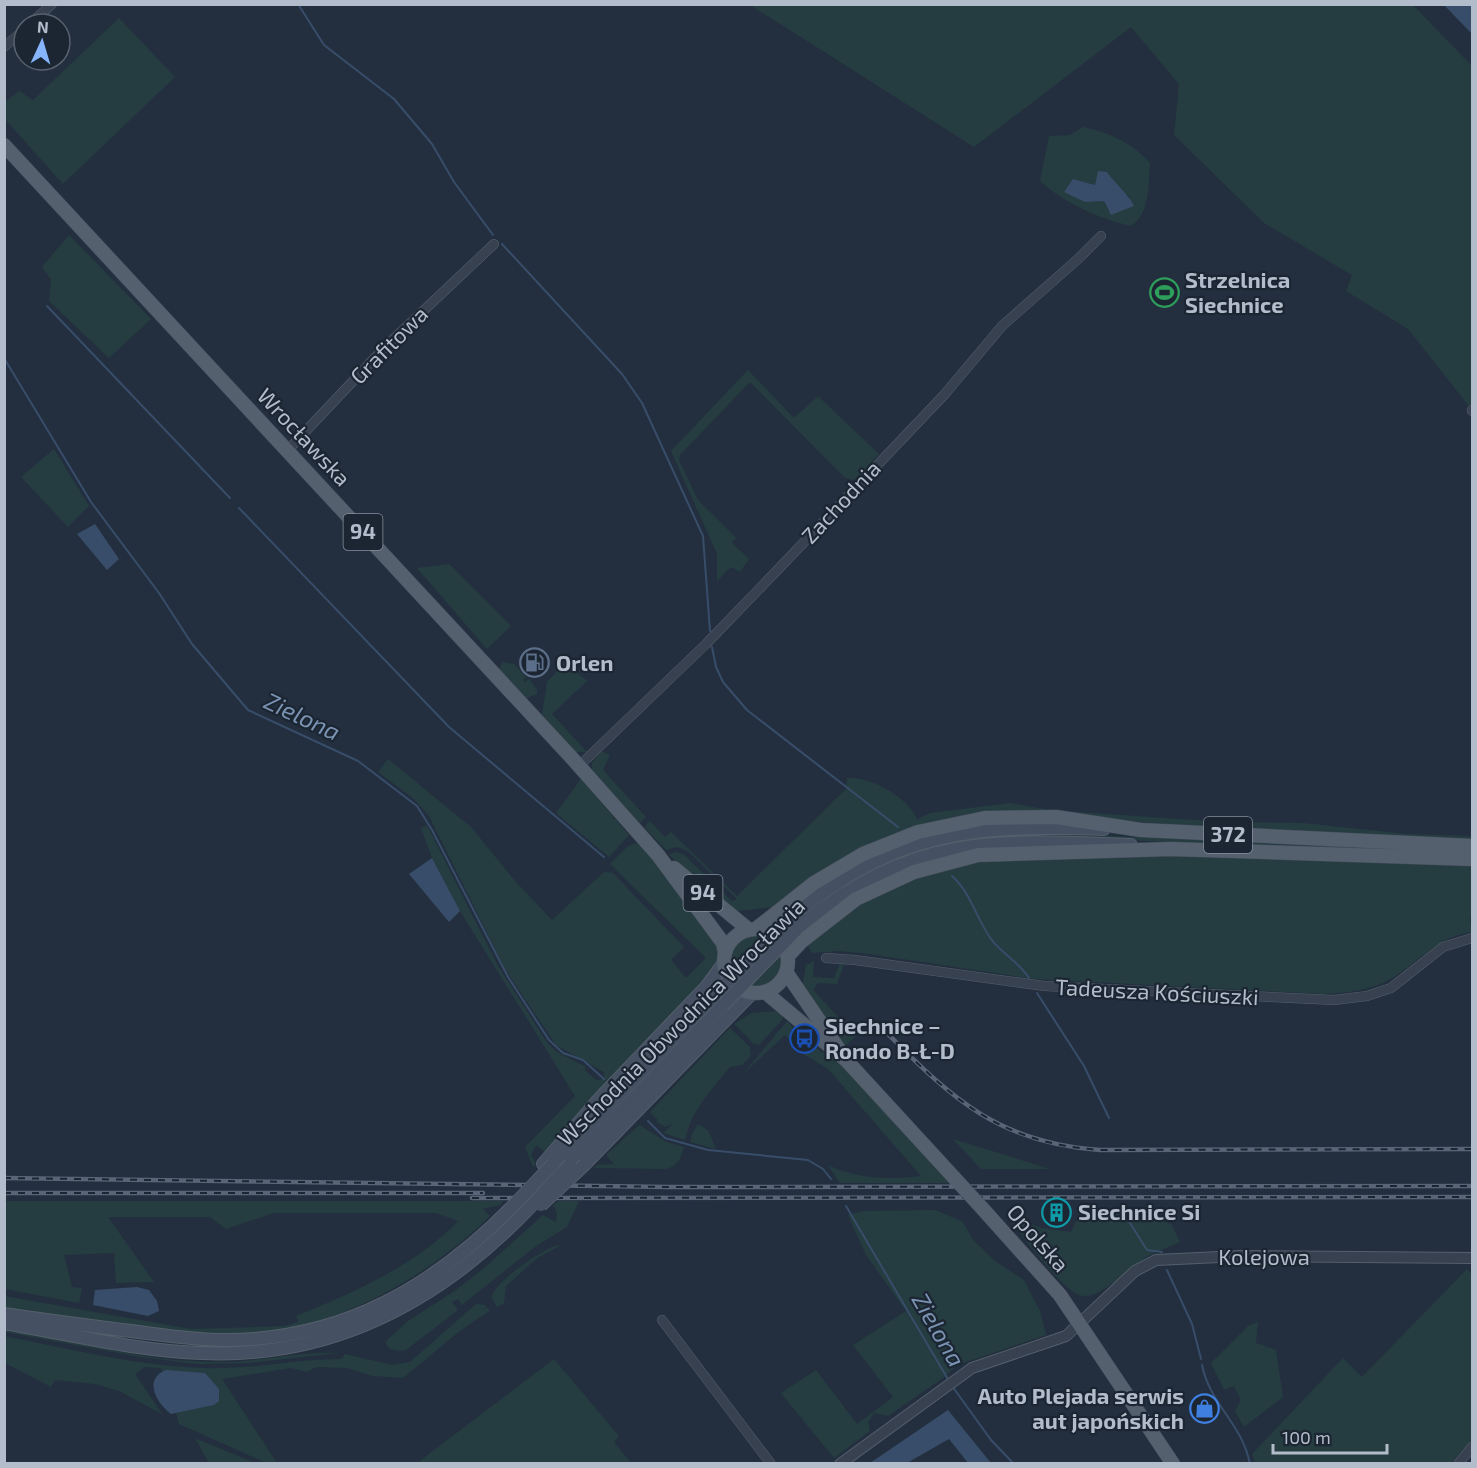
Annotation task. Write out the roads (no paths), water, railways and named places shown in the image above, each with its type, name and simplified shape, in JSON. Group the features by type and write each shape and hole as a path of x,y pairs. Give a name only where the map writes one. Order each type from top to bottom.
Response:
{"main road":[{"name":"Wrocławska","path":"4,145 288,450 658,855"},
{"path":"753,929 843,865 877,848 918,832 964,821 1014,816 1056,817 1141,830"},
{"name":"Wschodnia Obwodnica Wrocławia","path":"548,1164 718,1001 796,922 853,872 939,837 1012,828 1141,830 1473,846"},
{"name":"Wschodnia Obwodnica Wrocławia","path":"796,922 874,875 912,860 971,845 1039,841 1171,849 1473,859"},
{"path":"4,1323 185,1352 234,1353 297,1346 354,1330 419,1299 470,1263 584,1165 759,992 774,987 786,972 788,956 802,941 848,904 891,881 939,865 989,854 1171,849"},
{"name":"94","path":"658,855 753,929 778,936 788,956"},
{"name":"94","path":"658,855 723,943 724,958 733,983 759,992"},
{"name":"94","path":"724,958 729,942 738,934 753,929"},
{"path":"4,1314 214,1340 254,1339 310,1330 367,1312 416,1287 465,1252 514,1205 526,1193 599,1099 707,986 724,958"},
{"name":"Opolska","path":"786,972 846,1060 1028,1256 1081,1324 1173,1464"},
{"name":"Opolska","path":"759,992 846,1060"},
{"name":"Wschodnia Obwodnica Wrocławia","path":"536,1205 570,1164 718,1001"}],"street":[{"name":"Zachodnia","path":"579,766 763,586 944,395 1002,326 1101,236"},
{"name":"Grafitowa","path":"288,450 387,346 494,244"},
{"name":"Tadeusza Kościuszki","path":"826,958 1044,986 1334,1000 1367,996 1391,988 1443,947 1473,938"},
{"name":"Kolejowa","path":"840,1464 980,1364 1066,1336 1135,1271 1156,1260 1241,1256 1473,1258"},
{"path":"662,1320 771,1464"},
{"path":"1458,1464 1473,1447"}],"water":[{"path":"1444,5 1472,5 1472,34"},
{"path":"1098,171 1107,172 1134,206 1111,215 1104,201 1085,202 1064,192 1073,179 1095,185"},
{"path":"95,524 119,559 107,570 77,534"},
{"path":"432,858 460,911 449,922 409,874"},
{"path":"137,1287 149,1290 157,1301 159,1311 148,1316 93,1305 95,1290"},
{"path":"166,1370 205,1373 219,1389 219,1401 214,1405 171,1414 161,1404 154,1391 155,1379"},
{"path":"948,1410 991,1463 968,1463 949,1439 907,1463 870,1463"}],"waterway":[{"path":"298,4 324,45 394,99 432,144 454,182 493,235"},
{"path":"502,244 622,374 642,403 703,536 710,631"},
{"path":"47,306 230,498"},
{"name":"Zielona","path":"4,358 91,502 159,593 192,644 248,710 358,761 417,806 432,830 508,977 549,1040 563,1053 583,1060 604,1079"},
{"path":"239,508 449,727 604,857"},
{"path":"712,647 716,667 723,682 747,710 898,827"},
{"path":"952,876 969,898 991,939 1029,978"},
{"path":"1037,993 1084,1066 1109,1118"},
{"name":"Zielona","path":"648,1121 665,1138 708,1150 808,1160 823,1169 831,1179"},
{"name":"Zielona","path":"846,1206 949,1381"},
{"path":"1123,1212 1147,1250 1162,1252"},
{"path":"1167,1270 1192,1324 1201,1359"},
{"path":"1202,1365 1212,1392 1240,1437 1250,1464"},
{"name":"Zielona","path":"952,1386 991,1440 1014,1464"}],"railway":[{"path":"886,1032 934,1078 981,1114 1006,1128 1065,1146 1100,1150 1472,1149"},
{"path":"4,1178 669,1187 1472,1186"},
{"path":"4,1193 483,1193"},
{"path":"472,1198 1472,1197"}],"place":[{"name":"Strzelnica Siechnice","path":"1164,293"},
{"name":"Orlen","path":"535,663"},
{"name":"Siechnice – Rondo B-Ł-D","path":"804,1039"},
{"name":"Siechnice Si","path":"1057,1212"},
{"name":"Auto Plejada serwis aut japońskich","path":"1205,1409"}]}
